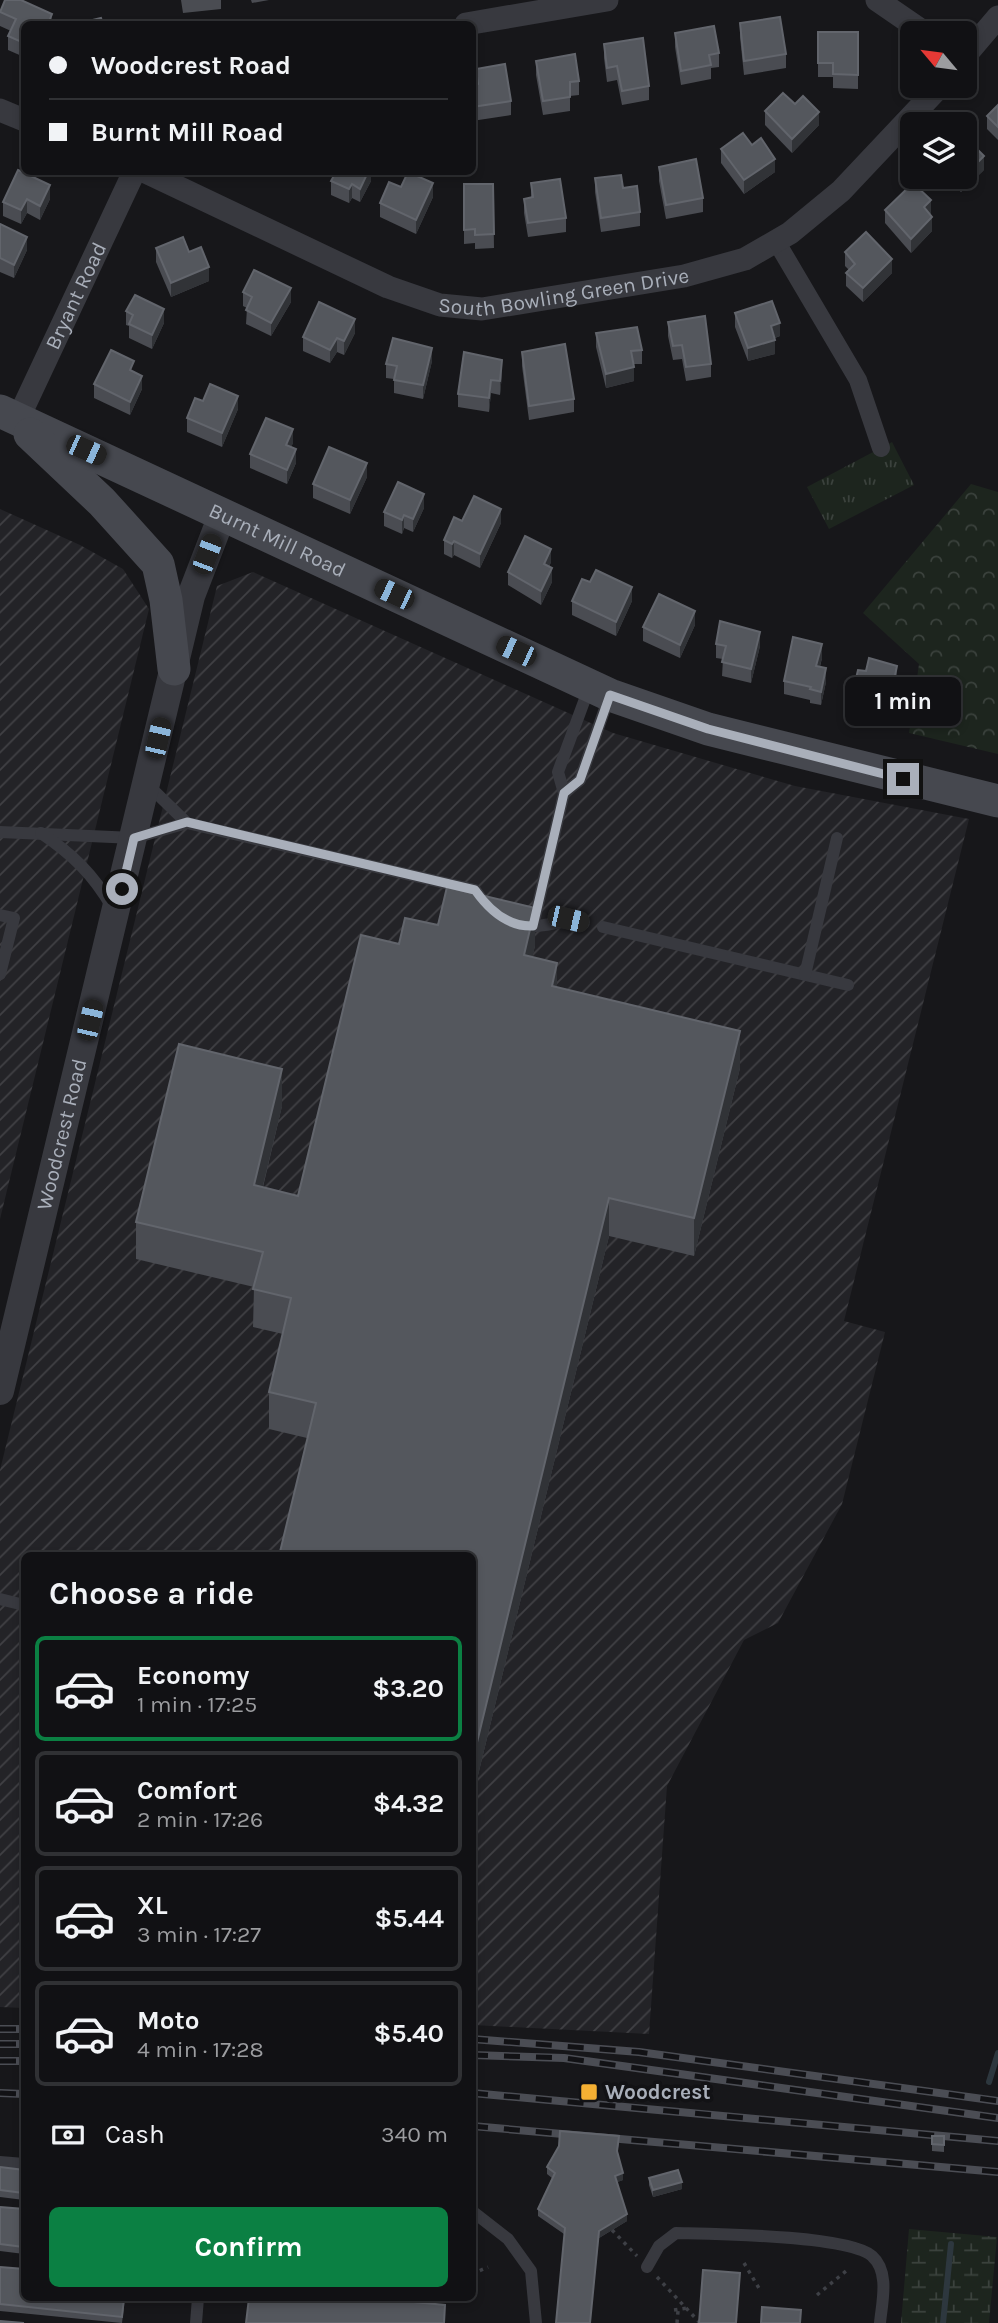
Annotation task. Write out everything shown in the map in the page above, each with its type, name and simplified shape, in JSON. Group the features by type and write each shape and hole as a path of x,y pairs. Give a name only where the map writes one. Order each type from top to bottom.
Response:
{"main road":[{"name":"Burnt Mill Road","path":"9,415 600,690 708,729 998,801"},
{"path":"9,415 102,502 158,564 166,600 174,668"}],"street":[{"path":"476,22 607,0"},
{"path":"877,0 908,21"},
{"path":"977,42 998,17"},
{"name":"South Bowling Green Drive","path":"152,175 388,287 440,305 482,309 684,276 745,259 790,233 841,191 929,98"},
{"path":"0,110 21,119"},
{"name":"Bryant Road","path":"9,415 132,175"},
{"path":"775,242 858,380 881,449"},
{"name":"Woodcrest Road","path":"0,1391 191,596 222,513"}],"lane":[{"path":"564,793 580,780 600,690"},
{"path":"533,926 564,793 558,772 600,690"},
{"path":"147,784 187,822"},
{"path":"0,832 134,838 187,822 475,890 501,917 533,926 547,926 568,919 584,923"},
{"path":"40,833 80,863 97,882 116,915"},
{"path":"805,975 837,838"},
{"path":"0,915 14,918 0,974"},
{"path":"603,927 848,985"},
{"path":"0,1599 21,1604"},
{"path":"0,2162 21,2164"},
{"path":"476,2214 508,2239 531,2271 537,2318"},
{"path":"647,2267 659,2246 676,2233 842,2244 872,2257 880,2268 884,2278 880,2323"},
{"path":"196,2323 198,2301"}],"path":[{"path":"744,2263 760,2290"},
{"path":"476,2272 488,2267"},
{"path":"817,2295 846,2271"},
{"path":"677,2323 676,2310 688,2308"}],"shaded area":[{"path":"0,509 80,545 123,569 149,609 0,1219"},
{"path":"253,572 613,733 795,786 969,819 844,1321 885,1332 842,1504 778,1623 744,1640 667,1786 649,2034 476,2025 476,1552 21,1552 21,2008 0,2007 0,1470 217,586"}],"green space":[{"path":"892,442 914,485 829,529 807,487"},
{"path":"971,484 998,492 998,754 909,733 919,664 863,613"},
{"path":"909,2229 997,2237 989,2323 901,2323"}],"building":[{"path":"5,0 21,0 52,14 49,21 21,21 21,42 8,36 16,19 0,12"},
{"path":"780,17 786,54 744,61 740,23"},
{"path":"714,26 719,53 709,55 711,65 681,71 675,33"},
{"path":"818,32 858,32 858,75 833,74 833,63 818,63"},
{"path":"643,38 649,86 622,91 617,66 607,68 604,44"},
{"path":"575,54 579,81 570,82 570,97 543,101 536,61"},
{"path":"505,64 511,101 476,106 476,69"},
{"path":"783,93 795,104 803,96 819,112 792,139 765,111"},
{"path":"998,105 998,127 987,116"},
{"path":"743,133 752,145 761,138 775,159 744,180 721,149"},
{"path":"977,149 984,156 977,163"},
{"path":"696,159 703,198 666,205 659,167"},
{"path":"18,170 21,175 29,175 50,185 40,206 27,199 21,210 3,202"},
{"path":"334,175 367,175 360,189 352,184 349,189 331,181"},
{"path":"407,175 415,175 433,183 416,220 380,203 389,182 401,187"},
{"path":"621,175 623,188 637,186 640,212 601,218 595,178"},
{"path":"560,179 566,218 528,223 524,199 533,197 531,183"},
{"path":"464,184 493,184 494,234 475,235 475,229 464,230"},
{"path":"907,189 919,189 931,200 924,207 932,217 911,239 885,210"},
{"path":"0,224 27,237 14,265 0,258"},
{"path":"866,232 892,259 863,288 846,273 855,264 845,252"},
{"path":"183,237 189,252 201,247 209,267 171,283 156,248"},
{"path":"254,270 291,288 271,323 246,310 252,297 243,292"},
{"path":"135,295 164,309 152,335 129,324 133,315 126,311"},
{"path":"772,301 780,323 771,326 775,340 748,348 735,313"},
{"path":"319,302 355,319 344,341 337,338 330,350 303,337"},
{"path":"705,316 711,364 686,367 682,345 673,346 668,322"},
{"path":"637,327 642,350 631,351 634,367 606,374 596,333"},
{"path":"393,338 432,348 423,385 394,380 397,366 386,364"},
{"path":"565,344 574,399 529,406 522,352"},
{"path":"111,350 134,361 130,370 142,376 130,402 94,384"},
{"path":"464,352 502,360 500,381 491,380 489,398 458,394"},
{"path":"210,384 238,396 222,433 187,418 195,398 203,401"},
{"path":"266,418 293,429 286,445 296,449 287,470 250,454"},
{"path":"329,447 367,463 350,500 313,484"},
{"path":"398,482 424,494 413,519 404,515 402,520 384,512"},
{"path":"474,496 501,509 480,554 454,541 452,544 444,540 454,517 462,521"},
{"path":"525,536 551,549 544,564 552,568 541,591 508,572"},
{"path":"596,570 632,587 616,622 572,601 582,579 590,582"},
{"path":"659,594 695,611 680,645 643,627"},
{"path":"720,621 760,632 751,669 722,662 726,646 716,644"},
{"path":"793,637 822,644 816,666 826,668 821,692 784,681"},
{"path":"869,658 897,666 889,704 852,695 858,670 866,671"},
{"path":"447,887 535,908 524,955 557,963 552,986 740,1031 694,1218 609,1198 476,1747 476,1552 280,1552 316,1403 269,1392 291,1298 253,1289 263,1252 136,1222 179,1044 282,1069 254,1185 298,1196 361,935 399,944 405,918 438,925"},
{"path":"560,2131 619,2136 617,2151 623,2173 615,2176 627,2214 599,2231 590,2323 556,2323 565,2228 538,2209 555,2173 547,2167 559,2146"},
{"path":"932,2136 944,2136 944,2145 932,2144"},
{"path":"0,2167 21,2170 21,2193 0,2190"},
{"path":"678,2170 682,2182 653,2190 649,2178"},
{"path":"0,2207 21,2209 21,2247 0,2244"},
{"path":"0,2267 21,2269 21,2301 124,2301 122,2317 0,2304"},
{"path":"703,2270 740,2273 736,2323 699,2323"},
{"path":"249,2301 403,2301 445,2305 444,2323 246,2323"},
{"path":"762,2307 801,2310 800,2323 761,2323"}],"waterway":[{"path":"989,2082 998,2053"},
{"path":"943,2323 951,2244"}],"railway":[{"path":"0,2029 21,2029"},
{"path":"476,2039 639,2052 998,2101"},
{"path":"0,2044 21,2044"},
{"path":"476,2055 564,2058 998,2118"},
{"path":"0,2061 21,2061"},
{"path":"0,2093 21,2094"},
{"path":"476,2093 998,2141"},
{"path":"476,2126 998,2172"}],"place":[{"name":"Woodcrest","path":"589,2092"}],"route":[{"path":"122,889 134,838 187,822 475,890 488,908 505,920 533,926 564,793 580,780 610,695 708,729 903,779"}]}
